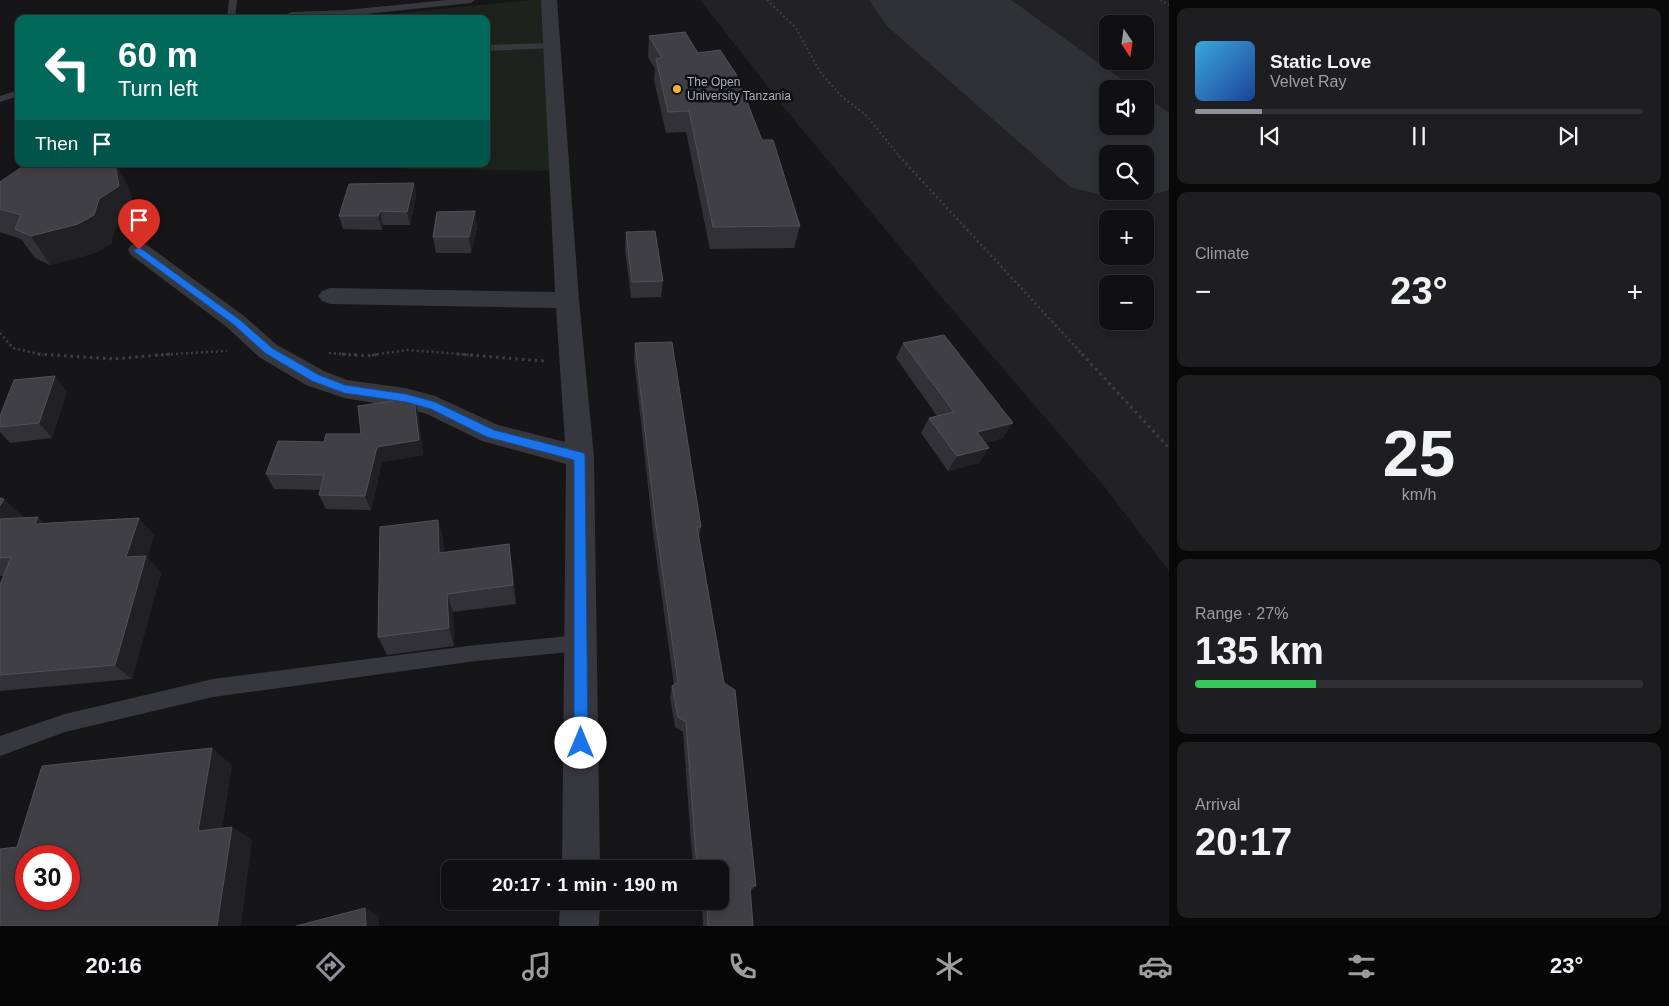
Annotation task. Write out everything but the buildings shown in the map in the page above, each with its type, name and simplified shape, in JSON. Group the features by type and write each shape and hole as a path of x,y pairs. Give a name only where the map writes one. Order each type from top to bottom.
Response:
{"street":[{"path":"549,0 566,300 580,456 581,860"},
{"path":"139,250 236,322 268,350 315,378 344,389 406,398 435,406 491,434 580,456"},
{"path":"330,296 566,300"},
{"path":"579,926 580,910"}],"lane":[{"path":"231,15 233,0"},
{"path":"292,15 346,13 471,0"},
{"path":"490,48 553,46"},
{"path":"0,99 15,94"},
{"path":"0,104 15,103"},
{"path":"0,746 66,723 212,688 476,653 580,643"}],"path":[{"path":"768,0 795,28 822,74 842,97 866,116 889,145 1169,448"},
{"path":"1160,0 1169,5"}],"shaded area":[{"path":"529,0 554,0 570,171 409,169 391,167 490,167 490,15 383,15"},
{"path":"700,0 1169,0 1169,571 1103,485 945,301 791,116"}],"runway":[{"path":"931,0 1114,145"}],"place":[{"name":"The Open University Tanzania","path":"677,89"}],"route":[{"path":"139,250 236,322 268,350 315,378 344,389 406,398 435,406 491,434 580,456 581,743"}]}
